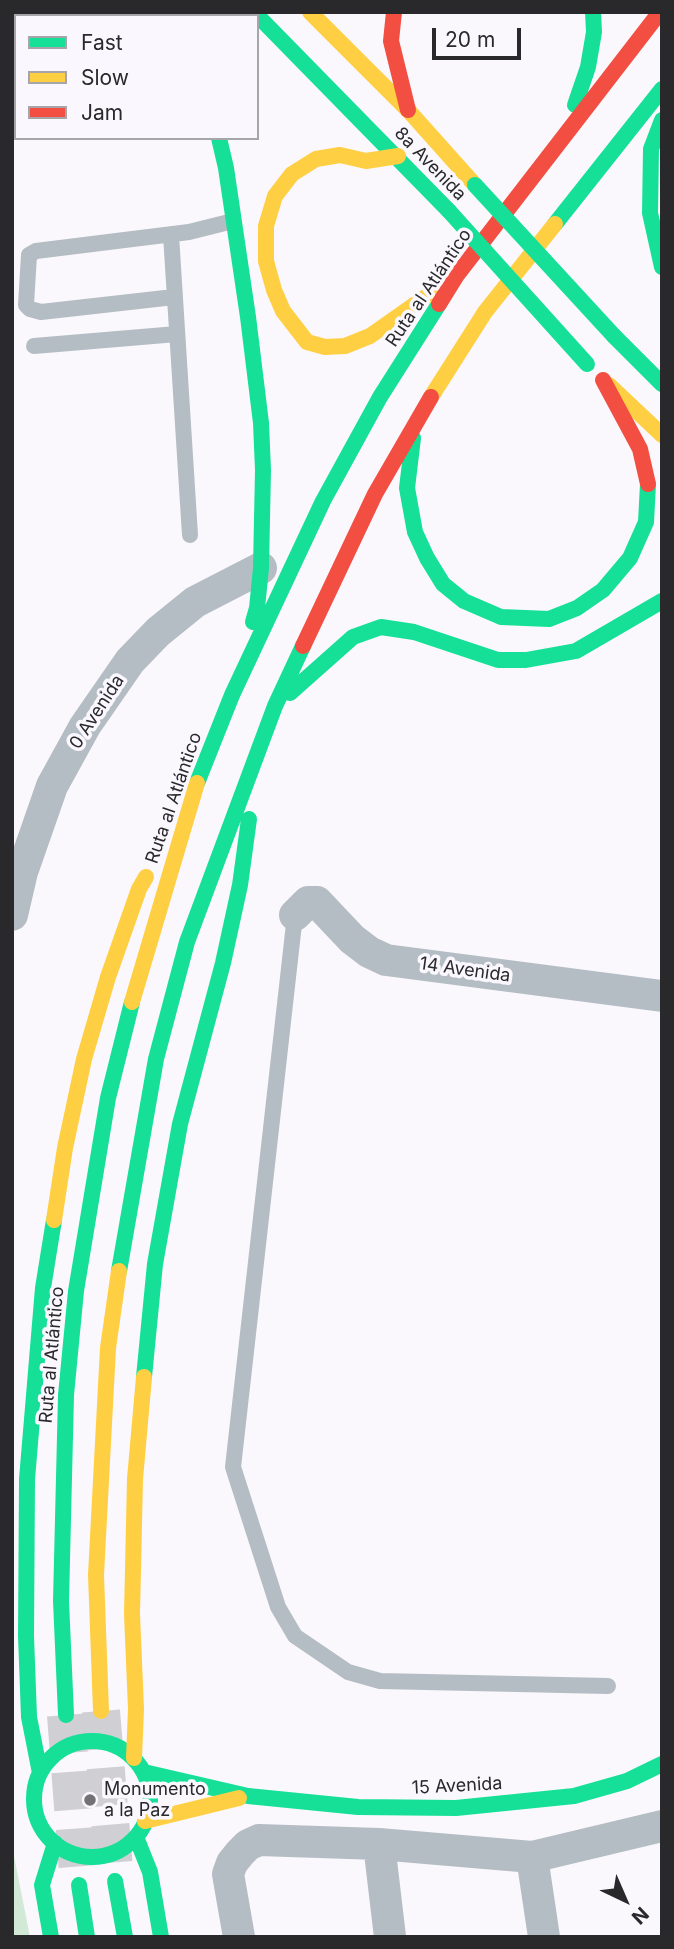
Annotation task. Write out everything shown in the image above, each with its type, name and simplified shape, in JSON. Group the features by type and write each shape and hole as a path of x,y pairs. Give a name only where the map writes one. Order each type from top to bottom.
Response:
{"main road":[{"name":"8a Avenida","path":"310,12 408,110 614,336 662,384"},
{"path":"394,12 391,41 408,110"},
{"path":"565,135 588,68 594,32 593,12"},
{"name":"Ruta al Atlántico","path":"66,1715 61,1601 62,1499 66,1395 76,1292 108,1098 132,1002 192,796 232,695 323,501 380,397 457,275 660,12"},
{"name":"8a Avenida","path":"259,17 398,156 587,364 662,435"},
{"path":"101,1711 96,1576 108,1348 126,1224 156,1059 187,942 275,706 375,494 442,377 485,312 662,89"},
{"path":"662,120 651,149 650,212 662,267"},
{"path":"219,140 261,423 263,470 261,568 257,607 232,695"},
{"path":"398,156 366,161 340,155 316,159 292,174 275,196 266,226 266,261 283,311 307,342 325,347 345,346 370,336 457,275"},
{"path":"415,424 407,488 415,532 426,558 443,584 464,601 500,617 549,619 577,608 603,590 630,558 646,522 649,490 640,449 603,380"},
{"path":"275,706 328,657 353,637 366,631 381,627 414,632 498,660 526,660 576,651 662,601"},
{"path":"134,1758 136,1709 132,1615 135,1479 155,1264 180,1124 223,962 240,884 257,753"},
{"path":"33,1781 51,1758 65,1747 83,1741 102,1741 119,1747 134,1758 144,1772 150,1788 150,1805 136,1837 122,1848 105,1855 70,1853 32,1821 34,1802 26,1636 27,1479 43,1288 65,1148 84,1059 108,977 139,889 192,796"},
{"name":"15 Avenida","path":"144,1772 248,1796 358,1807 456,1808 573,1796 627,1781 662,1764"},
{"name":"15 Avenida","path":"145,1821 248,1796"},
{"path":"136,1837 150,1872 160,1937"},
{"path":"51,1937 42,1885 55,1843"},
{"path":"115,1881 125,1937"},
{"path":"79,1885 87,1937"}],"street":[{"name":"0 Avenida","path":"12,915 22,872 52,786 85,726 130,661 158,632 195,603 261,568"},
{"name":"14 Avenida","path":"295,915 308,902 317,902 352,939 369,952 386,960 662,996"},
{"path":"358,1807 390,1937"},
{"path":"239,1937 228,1874 232,1863 248,1845 260,1840 368,1843 532,1857 662,1826"},
{"path":"532,1857 544,1937"}],"lane":[{"path":"174,296 41,312 30,309 26,305 29,255 32,252 189,232 233,221"},
{"path":"171,234 190,535"},
{"path":"34,346 177,334"},
{"path":"295,915 233,1467 278,1608 295,1636 348,1672 380,1681 608,1686"}],"green space":[{"path":"14,1856 30,1937 12,1937"}],"tunnel":[{"path":"101,1711 115,1881"},
{"path":"66,1715 79,1885"}],"traffic: fast":[{"path":"575,105 588,67 594,32 593,12"},
{"path":"259,17 449,211"},
{"path":"555,224 662,89"},
{"path":"662,120 651,149 650,213 662,267"},
{"path":"219,140 248,317 261,423 261,568 253,622"},
{"path":"475,185 614,336"},
{"path":"449,211 587,364"},
{"path":"197,783 232,695 323,501 380,397 439,304"},
{"path":"614,336 662,384"},
{"path":"413,438 407,488 415,532 427,558 443,584 464,601 501,617 549,619 577,608 603,590 630,558 646,522 648,484"},
{"path":"290,693 353,637 381,627 414,632 498,660 526,660 576,651 662,601"},
{"path":"119,1271 156,1059 187,942 275,706 303,646"},
{"path":"144,1377 155,1264 180,1124 223,963 240,885 249,819"},
{"path":"66,1715 61,1601 66,1395 76,1291 108,1098 132,1002"},
{"path":"40,1773 29,1717 26,1636 27,1479 43,1288 54,1220"},
{"path":"92,1741 114,1746 133,1758 145,1777 150,1799 145,1821 133,1840 114,1852 92,1857 70,1852 51,1840 39,1821 34,1799 39,1777 51,1758 70,1746 92,1741"},
{"path":"144,1772 248,1796 358,1807 456,1808 574,1796 627,1781 662,1764"},
{"path":"136,1837 150,1872 161,1937"},
{"path":"51,1937 42,1885 55,1843"},
{"path":"115,1881 125,1937"},
{"path":"79,1885 87,1937"}],"traffic: slow":[{"path":"310,12 408,110 475,185"},
{"path":"398,156 366,161 340,155 316,159 292,174 275,196 266,226 266,261 274,290 283,311 307,342 325,347 345,346 370,336 441,286"},
{"path":"431,397 485,312 555,224"},
{"path":"609,385 662,435"},
{"path":"132,1002 197,783"},
{"path":"54,1220 65,1148 84,1059 108,977 139,889 146,877"},
{"path":"101,1711 96,1575 108,1348 119,1271"},
{"path":"134,1758 136,1709 132,1614 135,1479 144,1377"},
{"path":"145,1821 239,1798"}],"traffic: jam":[{"path":"394,12 391,41 408,110"},
{"path":"439,304 457,275 660,12"},
{"path":"603,380 640,449 648,484"},
{"path":"303,646 375,494 431,397"}],"place":[{"name":"Monumento a la Paz","path":"90,1800"}]}
